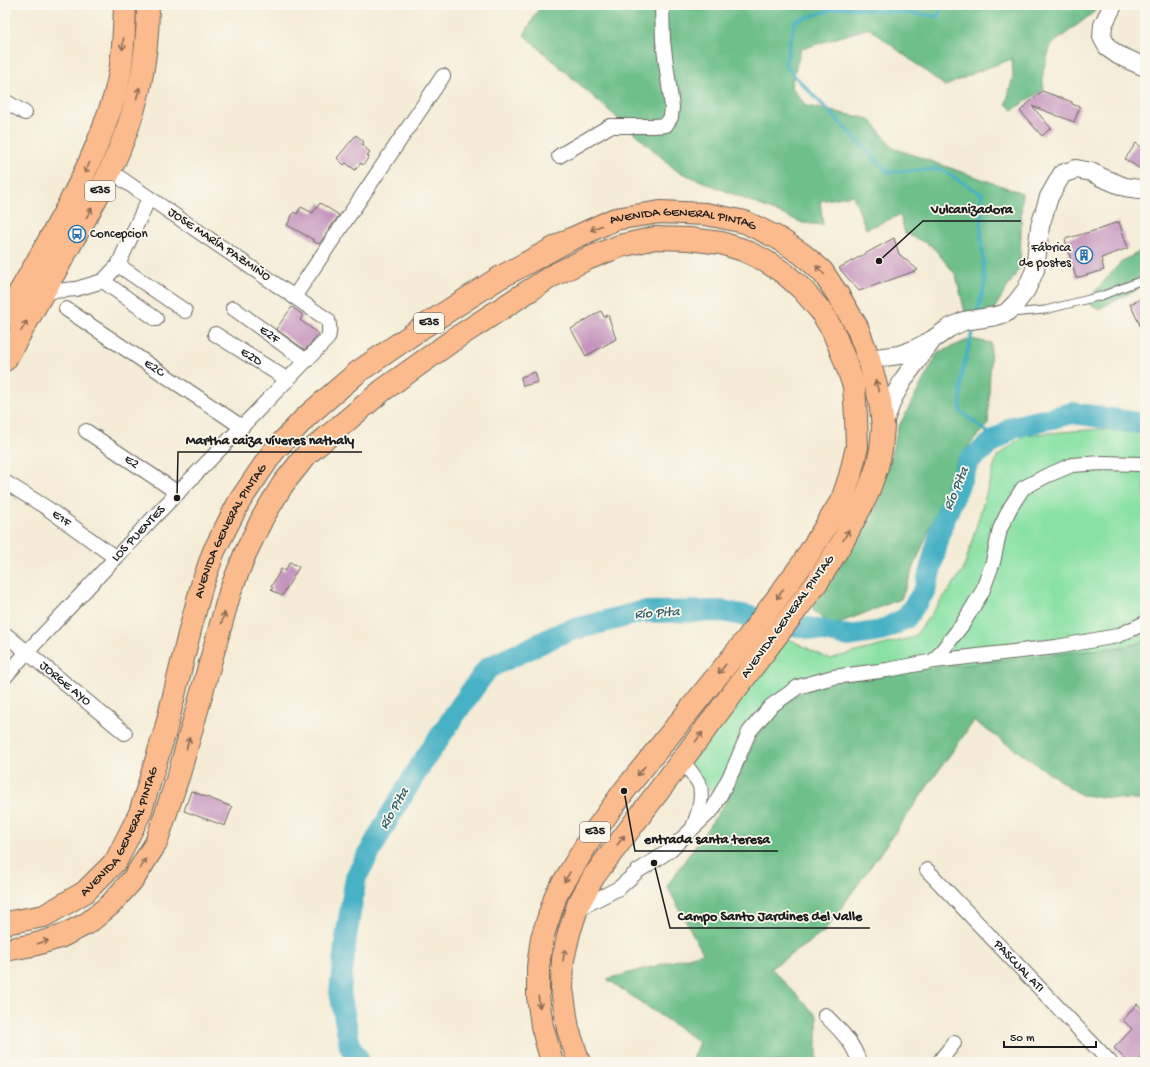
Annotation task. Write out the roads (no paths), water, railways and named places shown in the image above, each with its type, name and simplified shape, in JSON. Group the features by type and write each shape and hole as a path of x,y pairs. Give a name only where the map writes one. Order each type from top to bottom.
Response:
{"highway":[{"name":"E35","path":"5,318 56,229 93,154 115,95 121,64 125,5"},
{"name":"E35","path":"5,360 94,203 126,134 139,90 148,23 148,5"},
{"name":"AVENIDA GENERAL PINTAG","path":"5,923 44,916 85,892 116,861 140,813 165,732 202,584 214,551 239,502 273,452 306,417 358,372 426,325 500,278 560,244 616,219 660,212 706,214 745,222 778,238 807,258 822,271 838,295 857,327 870,358 880,401 883,426 881,450 867,496 843,541 818,581 594,876 578,905 563,959 562,989 568,1029 579,1062"},
{"name":"AVENIDA GENERAL PINTAG","path":"5,950 33,945 60,937 88,923 111,904 134,878 156,843 180,774 230,592 245,554 263,517 283,484 307,454 383,390 450,342 552,276 586,259 620,246 655,238 689,239 721,243 743,250 762,259 784,273 802,289 820,310 833,331 854,386 856,447 850,476 842,500 803,562 747,639 620,797 593,834 556,895 542,938 538,967 538,996 542,1026 552,1062"}],"street":[{"path":"559,156 610,126 666,125 671,117 672,107 663,41 662,5"},
{"path":"1113,5 1103,25 1102,37 1108,48 1118,55 1145,67"},
{"path":"294,297 443,76"},
{"path":"5,101 25,113"},
{"path":"870,358 899,355 913,350 932,340 949,328 964,321 1001,315 1016,303 1026,290 1035,270 1040,226 1049,197 1062,174 1076,169 1091,172 1125,187 1139,189 1145,188"},
{"name":"JOSE MARÍA PAZMIÑO","path":"110,171 328,320"},
{"path":"43,292 76,289 103,280 118,265 149,198"},
{"path":"118,265 185,311"},
{"path":"103,280 156,319"},
{"name":"E2F","path":"233,308 306,361"},
{"name":"E2C","path":"66,309 242,427"},
{"name":"LOS PUENTES","path":"5,677 116,558 328,338 330,326 328,320"},
{"name":"E2D","path":"216,334 288,380"},
{"path":"883,426 892,398 905,377 932,340"},
{"name":"E2","path":"86,431 178,493"},
{"path":"934,660 962,626 982,592 993,562 1000,529 1010,508 1023,488 1072,465 1102,463 1145,465"},
{"name":"E1F","path":"5,482 47,508 116,558"},
{"path":"576,910 619,888 638,871 669,851 713,809 733,770 749,732 771,706 798,687 833,677 887,670 934,660 1056,647 1117,636 1145,623"},
{"name":"JORGE AYO","path":"5,634 125,733"},
{"path":"682,760 700,786 699,812 693,828"},
{"path":"700,786 723,788"},
{"name":"PASCUAL ATI","path":"927,870 1110,1062"},
{"path":"825,1015 843,1034 852,1047 859,1062"},
{"path":"939,1062 954,1043"}],"lane":[{"path":"1001,315 1045,310 1101,296 1145,279"}],"waterway":[{"path":"941,5 939,16 841,7 795,21 785,66 888,172 940,169 982,194 981,233 985,283 977,313"},
{"path":"974,325 962,374 960,411 991,435"},
{"name":"Río Pita","path":"360,1062 350,1046 340,992 346,937 356,877 418,769 488,668 564,632 641,612 722,611 849,636 881,631 906,618 925,590 942,525 969,460 1013,427 1073,413 1145,424"}],"place":[{"name":"Concepcion","path":"77,234"},
{"name":"Fábrica de postes","path":"1084,255"},
{"name":"Vulcanizadora","path":"879,261"},
{"name":"Martha caiza víveres nathaly","path":"177,498"},
{"name":"entrada santa teresa","path":"624,791"},
{"name":"Campo Santo Jardines del Valle","path":"654,863"}]}
